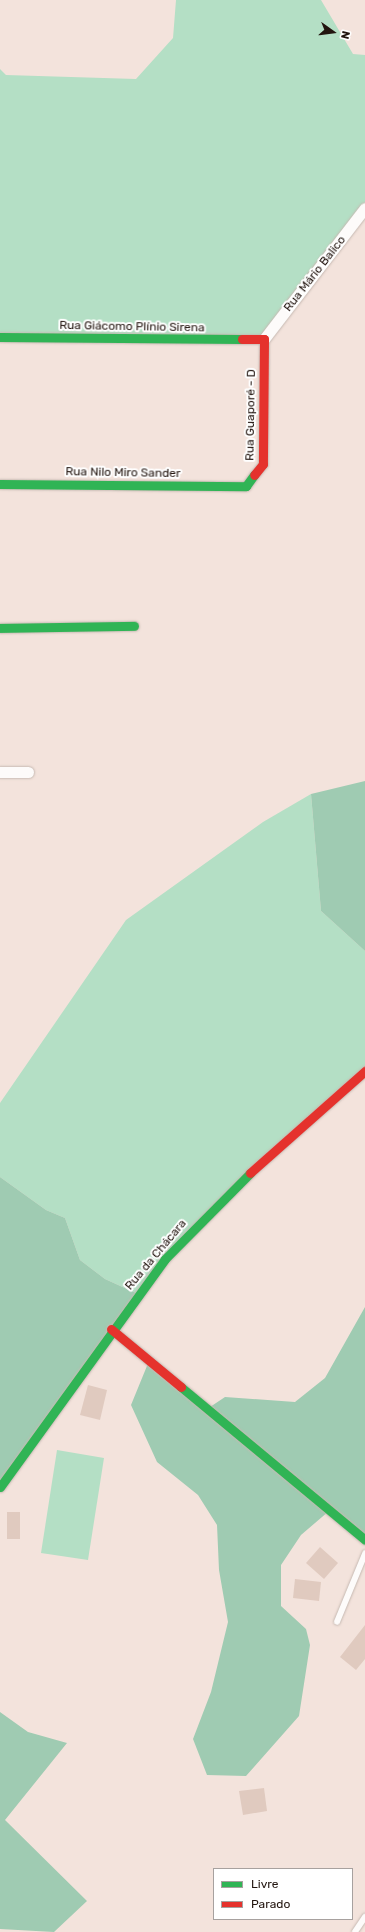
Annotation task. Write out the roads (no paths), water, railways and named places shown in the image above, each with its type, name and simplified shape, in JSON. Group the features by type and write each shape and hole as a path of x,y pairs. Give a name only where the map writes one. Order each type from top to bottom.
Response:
{"street":[{"name":"Rua Mário Balico","path":"264,339 365,208"},
{"name":"Rua Giácomo Plínio Sirena","path":"0,337 264,339"},
{"name":"Rua Guaporé - D","path":"246,486 263,464 264,339"},
{"name":"Rua Nilo Miro Sander","path":"0,484 246,486"},
{"path":"0,628 134,626"},
{"path":"0,772 28,772"},
{"name":"Rua da Chácara","path":"0,1487 111,1329 165,1259 224,1196 365,1071"},
{"path":"111,1329 365,1540"}],"lane":[{"path":"337,1622 365,1554"},
{"path":"355,1932 365,1917"}]}
